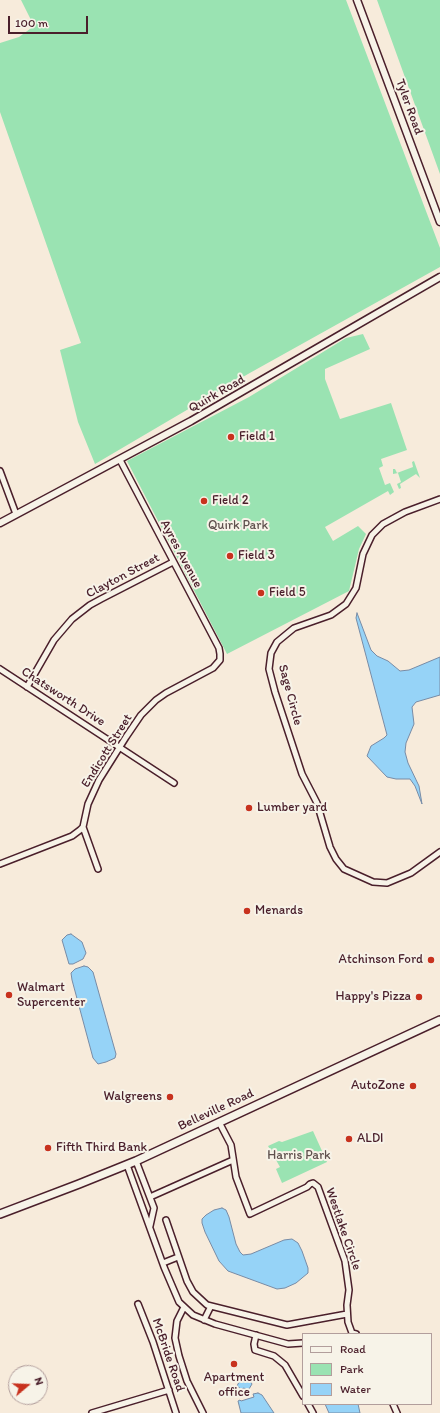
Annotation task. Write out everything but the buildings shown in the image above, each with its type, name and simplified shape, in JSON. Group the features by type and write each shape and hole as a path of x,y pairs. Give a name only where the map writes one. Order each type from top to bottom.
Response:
{"main road":[{"name":"Belleville Road","path":"0,1214 127,1165 440,1020"}],"street":[{"name":"Tyler Road","path":"357,0 440,222"},
{"name":"Quirk Road","path":"0,523 191,421 440,277"},
{"name":"Ayres Avenue","path":"120,460 219,648 220,660"},
{"path":"0,471 16,514"},
{"name":"Sage Circle","path":"440,499 405,512 383,524 372,535 363,554 356,588 346,604 331,615 294,628 277,642 271,653 269,669 302,774 317,803 330,847 336,859 344,869 373,882 387,882 411,873 440,852"},
{"name":"Clayton Street","path":"27,687 54,640 72,619 100,599 173,562"},
{"name":"Endicott Street","path":"83,827 88,804 94,790 119,747 141,715 156,700 176,687 213,668 220,660"},
{"name":"Chatsworth Drive","path":"0,669 174,783"},
{"path":"0,864 72,836 83,827 98,869"},
{"name":"Westlake Circle","path":"218,1122 231,1145 236,1177 250,1214 307,1187 310,1184 313,1183 318,1187 345,1261 349,1290 347,1314 352,1333"},
{"path":"150,1197 233,1160"},
{"path":"136,1161 154,1208 150,1227"},
{"path":"127,1165 163,1263 179,1302 184,1308 193,1315 215,1324 288,1344 302,1343"},
{"path":"166,1220 187,1281 193,1292 202,1302 211,1306 287,1325 347,1314"},
{"path":"163,1263 178,1256"},
{"name":"McBride Road","path":"138,1304 153,1342 176,1413"},
{"path":"204,1320 211,1306"},
{"path":"184,1308 177,1322 174,1338 178,1356 187,1381 203,1413"},
{"path":"256,1335 254,1344 255,1350 274,1356 285,1365 302,1394"},
{"path":"92,1413 168,1390"}],"green space":[{"path":"21,0 346,0 440,248 440,267 248,374 95,464 78,422 60,350 81,343 0,112 0,43 19,37 34,26"},
{"path":"377,0 440,0 440,174"},
{"name":"Quirk Park","path":"363,334 370,349 325,369 325,379 340,419 391,403 407,450 381,459 383,466 379,468 385,485 390,483 394,492 390,495 388,491 325,527 333,541 358,526 366,534 359,549 349,591 227,654 127,461 249,397 346,338"},
{"path":"414,461 420,478 416,474 400,484 401,488 399,489 397,484 401,482 398,473 393,474 393,469 395,469 397,473 413,467 412,462"},
{"name":"Harris Park","path":"313,1131 327,1162 282,1183 276,1169 280,1167 268,1146 279,1141 282,1142"}],"water":[{"path":"357,613 371,650 377,656 388,661 400,671 409,670 440,657 440,695 416,702 412,707 414,724 406,743 405,752 408,763 419,786 422,804 415,786 410,779 396,779 387,777 367,756 371,746 387,735 356,618"},
{"path":"71,934 82,942 86,953 83,959 73,964 69,964 62,940 67,935"},
{"path":"84,966 88,967 93,972 116,1054 115,1058 98,1064 93,1058 71,973 75,969"},
{"path":"222,1208 226,1210 236,1244 243,1255 251,1254 284,1240 292,1239 298,1243 302,1251 308,1268 308,1273 296,1283 285,1288 277,1289 228,1271 219,1261 202,1223 202,1219 206,1215 214,1210"},
{"path":"248,1378 252,1384 249,1389 241,1389 237,1386 239,1382"},
{"path":"258,1393 262,1395 274,1413 241,1413 238,1401 254,1397 253,1394"},
{"path":"325,1405 358,1405 360,1413 329,1413"}],"place":[{"name":"Field 1","path":"231,437"},
{"name":"Field 2","path":"204,501"},
{"name":"Field 3","path":"230,556"},
{"name":"Field 5","path":"261,593"},
{"name":"Lumber yard","path":"249,808"},
{"name":"Menards","path":"247,911"},
{"name":"Atchinson Ford","path":"431,960"},
{"name":"Walmart Supercenter","path":"9,995"},
{"name":"Happy's Pizza","path":"419,997"},
{"name":"AutoZone","path":"413,1086"},
{"name":"Walgreens","path":"170,1097"},
{"name":"ALDI","path":"349,1139"},
{"name":"Fifth Third Bank","path":"48,1148"},
{"name":"Apartment office","path":"234,1364"}]}
